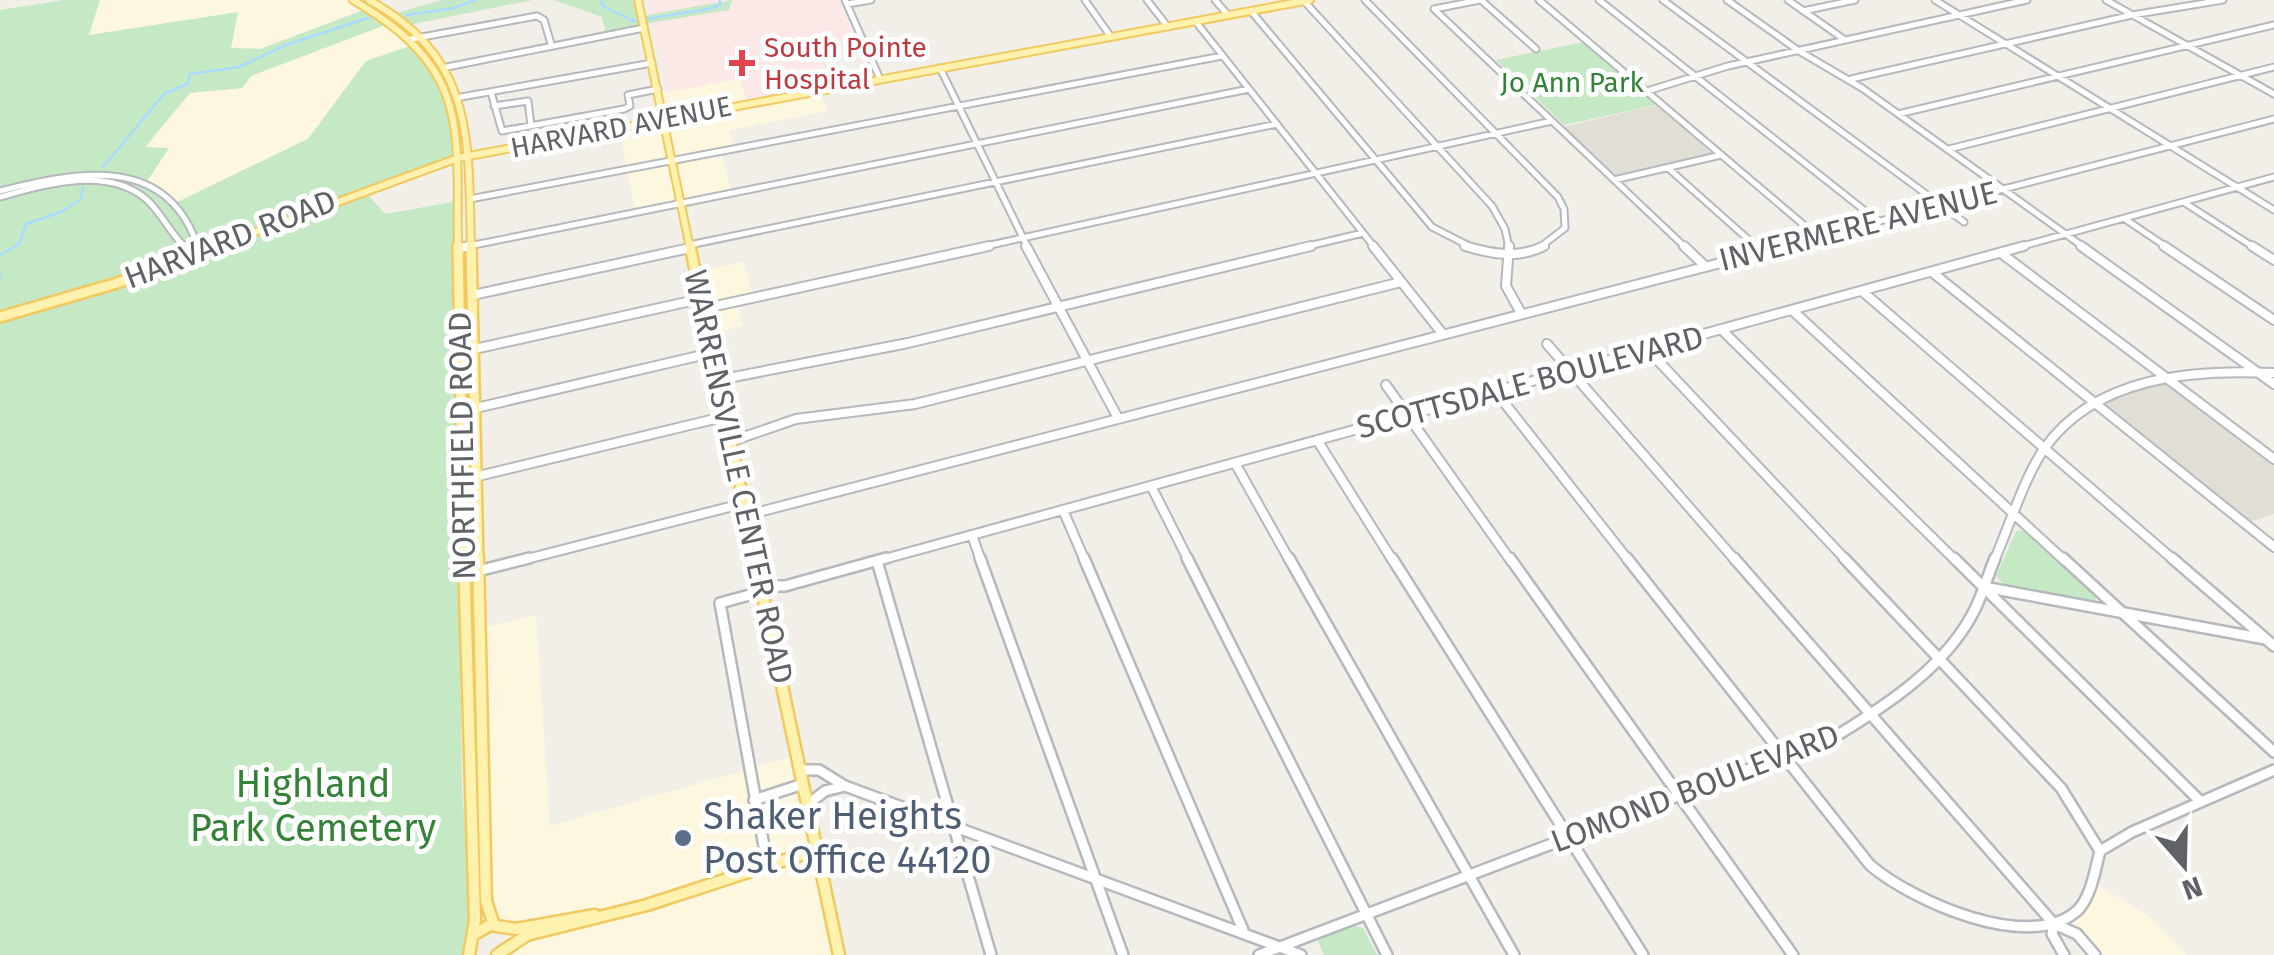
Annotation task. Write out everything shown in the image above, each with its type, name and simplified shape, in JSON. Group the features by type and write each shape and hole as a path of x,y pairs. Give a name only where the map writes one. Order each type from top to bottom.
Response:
{"main road":[{"name":"NORTHFIELD ROAD","path":"353,0 411,40 435,69 451,100 458,158 473,936 469,955"},
{"name":"WARRENSVILLE CENTER ROAD","path":"638,0 839,955"},
{"path":"1250,11 1307,1"},
{"name":"NORTHFIELD ROAD","path":"373,2 422,36 446,67 461,97 470,155 486,900 507,936 500,952"},
{"name":"HARVARD AVENUE","path":"458,158 1250,11"},
{"name":"HARVARD ROAD","path":"0,318 79,296 353,192 458,158"},
{"path":"500,952 527,935 616,913 816,850"},
{"path":"473,936 499,927 616,913"}],"street":[{"path":"373,2 386,0"},
{"path":"872,0 846,2 880,79"},
{"path":"1085,0 1111,37"},
{"path":"1147,0 1168,27"},
{"path":"1215,0 1228,16"},
{"path":"1250,11 1443,236 1467,247 1506,256 1550,244 1565,228 1558,197 1366,0"},
{"path":"1536,49 1480,0 1434,9 1704,266"},
{"path":"1539,0 1818,237"},
{"path":"1599,0 1879,222"},
{"path":"1663,0 1964,222"},
{"path":"1727,0 1898,114 2274,384"},
{"path":"1788,0 1846,40"},
{"path":"1804,11 1855,0"},
{"path":"1936,0 2274,210"},
{"path":"1646,91 1748,62 2026,0"},
{"path":"2106,0 2274,94"},
{"path":"1849,80 2132,15 2222,0"},
{"path":"1307,1 1500,220 1509,243 1505,290 1521,312"},
{"path":"411,40 537,16 544,20 551,44"},
{"path":"446,67 643,22"},
{"path":"1196,22 1442,333"},
{"path":"1898,114 2274,25"},
{"path":"470,199 1222,56"},
{"path":"461,97 652,64"},
{"path":"940,68 994,182 1118,418"},
{"path":"1947,150 2274,68"},
{"path":"491,92 500,130 628,108 628,95 658,89"},
{"path":"459,248 1250,89"},
{"path":"494,106 528,101 530,126"},
{"path":"584,104 586,116"},
{"name":"INVERMERE AVENUE","path":"748,515 2274,119"},
{"path":"559,121 560,138"},
{"path":"461,352 1023,238 1552,121"},
{"path":"473,294 1277,124"},
{"path":"1614,180 1721,155"},
{"path":"1668,168 1760,250"},
{"path":"0,194 66,176 101,174 134,178 159,191 198,244 197,254 184,250 147,196 135,188 106,182 16,190"},
{"name":"SCOTTSDALE BOULEVARD","path":"762,585 785,586 2274,178"},
{"path":"147,196 159,191"},
{"path":"2184,202 2274,260"},
{"path":"2125,219 2274,320"},
{"path":"718,380 908,343 1363,233"},
{"path":"2001,252 2274,460"},
{"path":"1932,272 2274,547"},
{"path":"732,442 796,420 915,404 1402,282"},
{"path":"1862,292 2271,642"},
{"path":"1792,310 2274,752"},
{"path":"1721,329 2200,800"},
{"path":"1547,344 2054,924 2077,934 2095,955"},
{"path":"1647,349 2061,788 2100,851"},
{"path":"476,408 711,353"},
{"name":"LOMOND BOULEVARD","path":"1259,955 1786,758 1871,716 1913,685 1961,633 2044,448 2097,404 2132,388 2209,372 2274,373"},
{"path":"1386,384 1793,955"},
{"path":"1495,391 1870,865 1909,899 1968,927 1995,933 2024,934 2054,924 2072,916 2085,900 2100,851 2200,800 2274,770"},
{"path":"462,480 727,416"},
{"path":"1317,440 1643,955"},
{"path":"1235,464 1514,955"},
{"path":"1151,486 1387,955"},
{"path":"464,575 745,504"},
{"path":"1063,510 1243,930"},
{"path":"972,535 1123,955"},
{"path":"877,561 992,955"},
{"name":"WARRENSVILLE CENTER ROAD","path":"762,585 720,603 764,846"},
{"name":"SCOTTSDALE BOULEVARD","path":"766,605 785,586"},
{"path":"1983,587 2271,642"},
{"path":"800,770 819,770 846,786 955,828 1243,930 1301,955"},
{"path":"754,800 803,784"},
{"path":"807,805 825,791 846,786"},
{"path":"2054,924 2056,945 2064,955"}],"shaded area":[{"path":"100,0 353,0 369,8 260,49 231,48 238,13 88,35"},
{"name":"South Pointe Hospital","path":"647,0 839,0 857,39 815,47 828,84 747,99 740,79 670,91"},
{"path":"391,23 416,44 366,61 308,138 171,205 146,183 145,149 190,93 242,88 251,76"},
{"path":"740,79 747,99 817,86 828,111 729,130 734,152 722,155 731,192 635,211 619,127 662,119 658,93"},
{"path":"1658,105 1712,153 1616,176 1562,127"},
{"path":"744,262 753,298 737,301 743,326 707,334 695,273"},
{"path":"2164,380 2274,459 2274,514 2245,524 2099,402"},
{"path":"536,615 550,826 798,755 839,955 497,955 507,936 488,916 481,628"},
{"path":"2092,881 2152,919 2187,955 2095,955 2077,934 2054,924 2073,916"}],"green space":[{"name":"Highland Park Cemetery","path":"64,0 100,0 89,35 238,12 231,48 260,49 369,8 391,23 251,76 242,88 190,93 145,147 169,148 146,183 171,205 308,139 366,61 416,44 446,88 458,158 363,189 385,214 459,201 459,247 462,252 468,251 469,346 463,258 454,259 462,788 472,923 464,955 0,955 0,10"},
{"path":"442,0 533,0 408,25 392,14"},
{"path":"554,0 638,0 642,16 732,0 729,10 606,34 602,17"},
{"name":"Jo Ann Park","path":"1584,42 1656,105 1564,125 1496,60"},
{"path":"2016,531 2027,531 2097,596 2094,602 2005,585 1996,576"},
{"path":"1363,928 1377,955 1324,955 1318,941 1331,931"}],"waterway":[{"path":"406,15 454,8 475,0"},
{"path":"601,0 603,6 633,21 709,9 720,5 720,0"},
{"path":"103,167 164,94 187,84 190,74 239,67 286,45 368,18"},
{"path":"0,255 19,244 26,224 61,212 81,199 83,188"},
{"path":"0,272 0,277"}],"place":[{"name":"South Pointe Hospital","path":"742,63"},
{"name":"Shaker Heights Post Office 44120","path":"683,838"}]}
